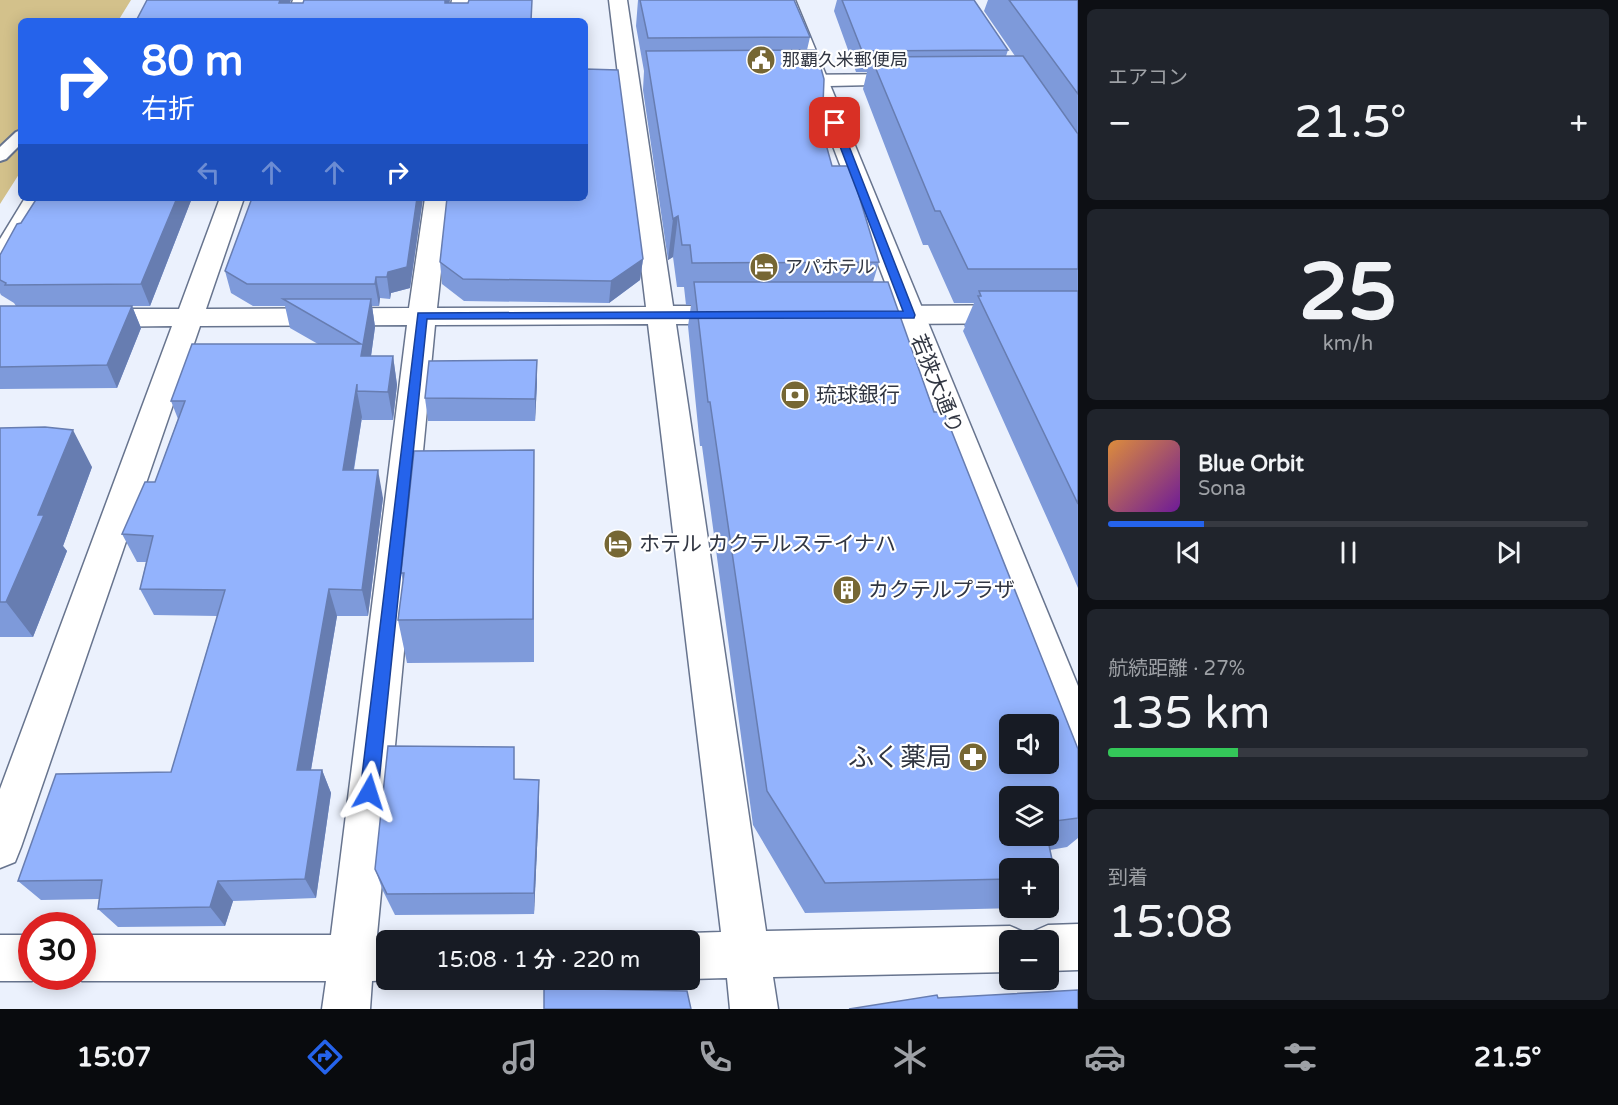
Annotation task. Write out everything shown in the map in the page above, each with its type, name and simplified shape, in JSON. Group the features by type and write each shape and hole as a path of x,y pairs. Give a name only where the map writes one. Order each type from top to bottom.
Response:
{"street":[{"path":"296,18 302,0"},
{"path":"458,18 460,0"},
{"path":"618,0 754,1009"},
{"name":"若狭大通り","path":"786,0 1078,734"},
{"path":"771,81 925,80"},
{"path":"0,260 35,201"},
{"path":"0,847 231,201"},
{"path":"346,1009 369,958 422,315 437,201"},
{"path":"859,315 1078,314"},
{"path":"70,318 755,315"},
{"path":"1059,948 1078,947"},
{"path":"700,956 999,949"},
{"path":"0,958 18,958"},
{"path":"96,958 369,958"}],"lane":[{"path":"0,156 18,138"}],"shaded area":[{"path":"0,0 131,0 120,18 18,18 18,176 0,204"}],"building":[{"path":"147,0 280,0 279,3 303,3 304,0 445,0 445,3 468,3 469,0 532,0 531,18 138,18"},
{"path":"640,0 794,0 810,37 648,38"},
{"path":"842,0 974,0 1008,50 862,51"},
{"path":"1009,0 1078,0 1078,94"},
{"path":"816,50 824,79 822,130 832,166 850,166 879,262 692,263 690,245 682,245 678,216 673,219 646,51"},
{"path":"1023,56 1078,134 1078,269 968,269 940,211 935,211 871,57"},
{"path":"588,69 618,70 643,259 611,281 463,279 440,262 447,201 588,201"},
{"path":"35,201 176,201 141,284 5,285 6,283 0,280 0,255 17,224 21,223"},
{"path":"251,201 417,201 407,267 388,272 387,277 376,277 375,284 247,284 225,271"},
{"name":"カクテルプラザ","path":"694,282 888,282 934,412 944,412 1078,749 1078,818 1059,821 1059,786 999,786 999,846 1049,846 1052,858 999,858 999,879 825,883 767,791 710,402 708,402"},
{"path":"979,291 1078,291 1078,504 978,296 981,296"},
{"path":"283,299 371,299 361,356 393,356 388,392 357,391 357,384 343,470 378,470 362,590 329,589 297,770 322,770 305,879 218,881 210,907 98,909 102,880 18,881 56,774 171,772 225,590 140,589 153,536 122,534 145,482 155,482 185,401 171,401 192,344 361,344"},
{"path":"0,306 132,306 107,365 0,367"},
{"path":"537,360 535,399 425,398 429,361"},
{"path":"45,427 73,430 38,515 44,515 6,602 0,602 0,428"},
{"path":"534,450 533,619 398,620 414,451"},
{"path":"388,746 514,747 514,779 539,780 534,893 387,894 375,869"},
{"path":"544,990 639,990 687,991 691,1009 544,1009"},
{"path":"1078,990 1078,1009 849,1009 937,995 938,998"}],"place":[{"name":"那覇久米郵便局","path":"761,60"},
{"name":"アパホテル","path":"764,267"},
{"name":"琉球銀行","path":"795,395"},
{"name":"ホテル カクテルステイナハ","path":"618,544"},
{"name":"カクテルプラザ","path":"847,590"},
{"name":"ふく薬局","path":"973,757"}],"route":[{"path":"369,792 422,315 910,315 835,123"}]}
